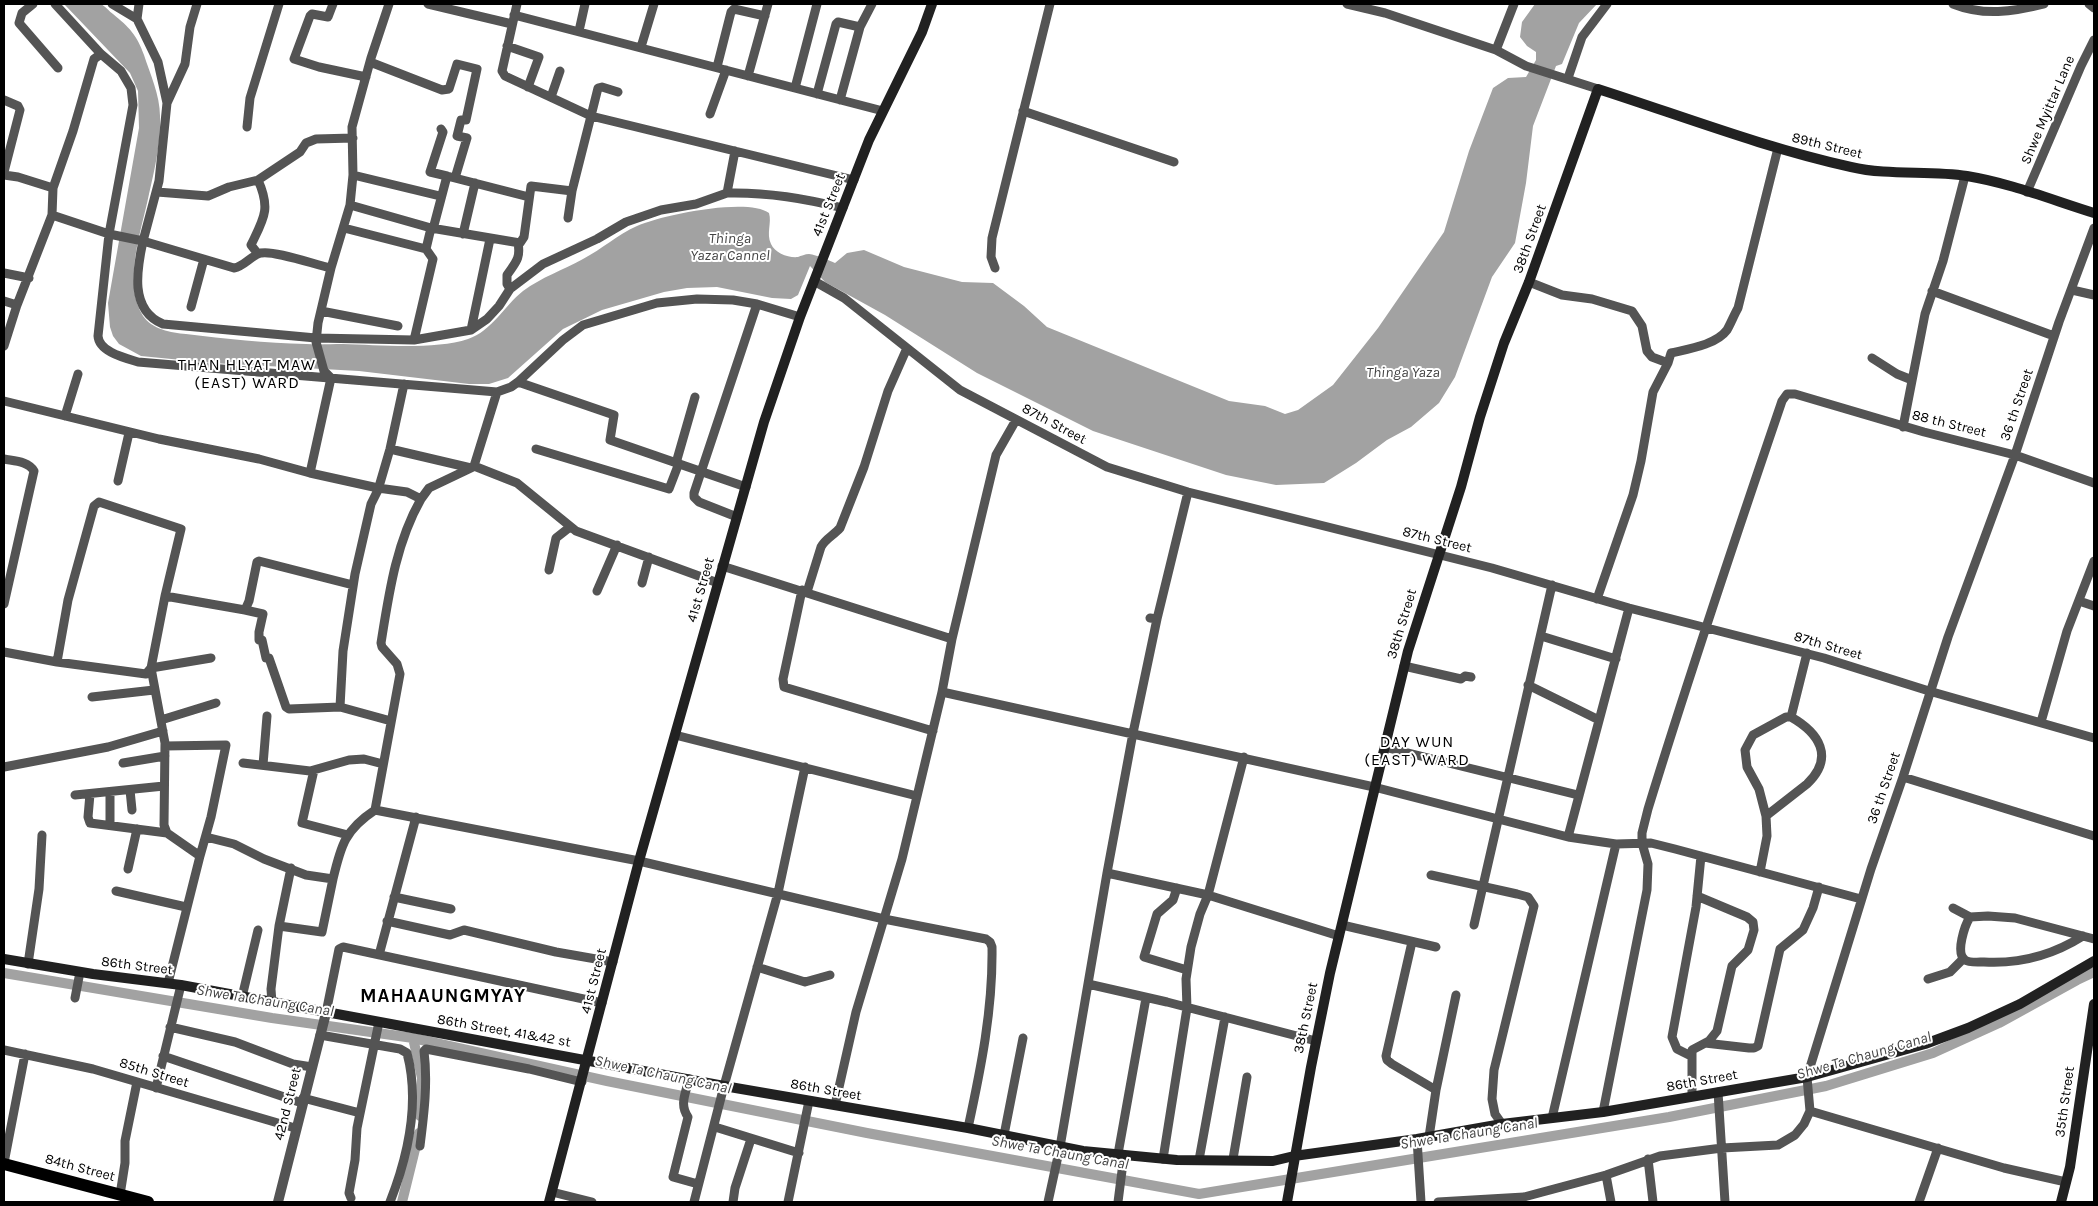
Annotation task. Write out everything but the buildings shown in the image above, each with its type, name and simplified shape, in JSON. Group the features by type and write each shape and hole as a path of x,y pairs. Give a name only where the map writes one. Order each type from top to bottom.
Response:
{"main road":[{"name":"41st Street","path":"551,1197 583,1081 639,861 764,422 800,316 869,140 922,32 932,4"},
{"name":"89th Street","path":"1598,89 1778,148 1866,170 1965,176 1996,182 2094,213"},
{"name":"38th Street","path":"1287,1202 1316,1041 1339,936 1404,666 1422,602 1439,555 1504,342 1529,282 1598,89"},
{"name":"86th Street","path":"4,959 79,976 168,983 180,990 242,997 325,1016"},
{"name":"86th Street","path":"587,1062 688,1084 808,1105 835,1105 968,1128 1060,1147 1163,1159 1273,1161 1294,1156 1417,1144 1429,1137 1502,1124 1603,1112 1692,1096 1718,1097 1808,1080 1926,1044 1968,1028 2020,1004 2094,961"},
{"name":"35th Street","path":"2061,1202 2070,1167 2093,1011"},
{"name":"86th Street, 41&42 st","path":"325,1016 587,1062"},
{"name":"84th Street","path":"4,1163 121,1198 148,1202"}],"street":[{"path":"34,4 22,13 19,23 58,68"},
{"path":"55,4 101,54 121,71 131,88 133,105 98,336 102,345 113,353 138,362 404,384 452,390 497,392 511,387 518,382 563,340 583,325 657,303 697,299 733,300 757,304 800,316"},
{"path":"112,4 137,19 158,62 167,103"},
{"path":"137,19 139,4"},
{"path":"197,4 190,28 185,64 167,103 157,192 142,241 137,283 138,295 153,319 163,324 316,340 414,340 471,330 487,319 499,306 510,289 543,264 597,240 626,222 661,210 696,204 727,193 774,194 812,200 843,208"},
{"path":"247,127 250,98 279,4"},
{"path":"333,4 328,17 312,14 310,16 294,59 319,67 366,77"},
{"path":"331,378 324,371 316,340 331,268 350,205 353,175 352,127 389,4"},
{"path":"428,4 579,31 883,111"},
{"path":"517,4 507,46 503,74 591,116 854,180"},
{"path":"579,31 585,4"},
{"path":"642,47 654,4"},
{"path":"748,76 768,4"},
{"path":"795,88 817,4"},
{"path":"840,100 860,27 872,4"},
{"path":"995,268 991,257 992,238 1023,111 1041,48 1050,4"},
{"name":"89th Street","path":"1347,4 1385,13 1496,50 1526,66 1598,89"},
{"path":"1496,50 1514,4"},
{"path":"1563,77 1582,36 1607,4"},
{"path":"1952,4 1977,10 2005,12 2044,4"},
{"path":"2089,4 2094,8"},
{"path":"710,114 731,12 734,9 739,9 765,16"},
{"path":"817,94 836,24 838,22 860,27"},
{"name":"Shwe Myittar Lane","path":"2027,192 2094,40"},
{"path":"507,46 539,57 528,87"},
{"path":"4,346 17,305 52,215 53,188 73,131 94,58 101,54"},
{"path":"370,62 442,90 449,89 457,64 476,69 466,120 461,120 457,135 467,138 451,177 440,196 426,249"},
{"path":"551,97 560,71"},
{"path":"568,218 572,191 598,88 618,92"},
{"path":"4,100 18,106 20,110 4,174 53,188"},
{"path":"1023,111 1174,162"},
{"path":"441,130 443,132 430,172 529,196"},
{"path":"157,192 208,196 229,187 258,180 300,152 306,143 316,139 353,138"},
{"path":"1597,599 1633,495 1641,461 1652,392 1668,363 1671,353 1715,339 1726,332 1743,292 1778,148"},
{"path":"727,193 734,151"},
{"path":"353,175 440,196"},
{"path":"1903,426 1925,314 1943,261 1965,176"},
{"path":"258,180 266,201 261,225 251,245 258,254"},
{"path":"463,234 475,183"},
{"path":"510,289 507,284 508,275 516,266 519,256 518,243 524,237 532,185 572,191"},
{"path":"350,205 432,228 518,243"},
{"path":"52,215 234,268 240,267 252,257 263,252 331,268"},
{"path":"344,228 426,249 433,259 414,340"},
{"name":"36 th Street","path":"1810,1111 1808,1080 1861,899 1903,777 1929,691 2015,455 2054,336 2094,228"},
{"path":"471,330 490,239"},
{"path":"191,307 204,259"},
{"path":"4,273 29,278"},
{"name":"87th Street","path":"815,280 844,298 960,390 1107,467 1188,492 1439,555 1630,608 1807,654 2094,738"},
{"path":"1529,282 1562,294 1592,299 1632,311 1642,326 1647,351 1652,357 1668,363"},
{"path":"2072,290 2094,295"},
{"path":"1932,291 2054,336"},
{"path":"4,301 17,305"},
{"path":"737,518 695,500 694,493 757,304"},
{"path":"321,311 398,326"},
{"path":"907,348 888,391 864,466 840,528 821,547 805,591 782,679 784,687 933,731"},
{"path":"1872,358 1883,366 1912,380"},
{"path":"65,416 78,374"},
{"path":"310,473 331,378"},
{"path":"518,382 610,413 614,416 610,440 746,487"},
{"path":"340,707 343,651 353,585 371,504 390,448 404,384"},
{"path":"375,810 400,674 397,664 381,644 391,582 400,547 410,519 429,488 472,467 497,392"},
{"name":"88 th Street","path":"1707,628 1734,540 1782,401 1787,394 1795,394 1903,426 2015,455 2094,483"},
{"path":"536,449 670,489 695,397"},
{"path":"4,400 129,433 259,459 310,473 378,488 407,492 421,499"},
{"path":"835,1105 856,1012 902,858 996,455 1016,420"},
{"path":"118,481 129,433"},
{"path":"390,448 472,467 517,483 576,531 718,583"},
{"path":"4,459 26,463 34,471 4,604"},
{"path":"1048,1202 1060,1147 1107,873 1154,618 1188,492"},
{"path":"57,662 68,600 96,503 102,502 181,529 165,596 151,668 165,746 163,815 167,833"},
{"path":"549,570 556,538 570,526"},
{"path":"597,591 618,546"},
{"path":"642,583 649,557"},
{"path":"244,610 249,600 257,562 259,561 353,585"},
{"path":"2041,722 2068,631 2094,561"},
{"path":"722,566 952,639"},
{"path":"1474,925 1552,585"},
{"path":"165,596 263,614 258,632 259,640 262,640 266,658 269,658 288,709 340,707 391,721"},
{"path":"2079,601 2094,606"},
{"path":"1568,837 1630,608"},
{"path":"1603,1112 1647,890 1648,864 1642,843 1642,832 1707,628"},
{"path":"1541,636 1616,659"},
{"path":"4,652 57,662 146,674 151,668 211,658"},
{"path":"1791,716 1807,654"},
{"path":"1404,666 1460,679 1465,676 1471,677"},
{"path":"1528,685 1599,720"},
{"path":"92,697 154,690"},
{"path":"942,692 1374,787 1568,837 1616,844 1642,843 1676,849 1861,899"},
{"path":"161,720 216,703"},
{"path":"263,765 267,716"},
{"path":"1760,872 1767,836 1766,816 1759,789 1747,767 1745,750 1747,743 1753,735 1791,716 1810,729 1820,744 1822,754 1820,764 1813,779 1766,816"},
{"path":"4,767 108,747 163,731"},
{"path":"675,735 917,796"},
{"path":"165,746 226,745 206,837 186,907 168,983"},
{"path":"1384,747 1578,795"},
{"path":"123,763 164,756"},
{"path":"1163,1159 1187,1008 1188,970 1200,914 1208,895 1244,757"},
{"path":"243,763 314,770 349,760 364,759 383,764"},
{"path":"694,1202 778,893 804,767"},
{"path":"314,770 302,823 348,835"},
{"path":"1903,777 2094,836"},
{"path":"75,795 164,786"},
{"path":"130,790 132,810"},
{"path":"110,792 110,825"},
{"path":"90,794 88,817 90,823 167,833 200,856"},
{"path":"280,926 322,932 341,845 362,818 375,810 639,861 884,919 986,939 992,947 993,975 984,1053 968,1128"},
{"path":"379,955 416,817"},
{"path":"128,869 137,829"},
{"path":"28,964 39,888 42,835"},
{"path":"206,837 234,844 264,859 306,875 333,879"},
{"path":"1552,1118 1616,844"},
{"path":"1691,1056 1677,1049 1672,1037 1697,896 1701,856"},
{"path":"272,1003 271,989 291,868"},
{"path":"1107,873 1208,895 1339,936"},
{"path":"1431,875 1483,885 1528,897 1534,906 1494,1070 1492,1098 1494,1114 1502,1124"},
{"path":"1177,888 1173,900 1157,914 1144,957 1188,970"},
{"path":"1705,1044 1749,1048 1758,1046 1780,949 1803,930 1813,908 1819,888"},
{"path":"116,891 186,907"},
{"path":"1692,1096 1691,1056 1693,1048 1705,1044 1717,1032 1732,966 1748,950 1754,926 1751,919 1697,896"},
{"path":"394,897 451,909"},
{"path":"1953,908 1970,917 2015,918 2094,938"},
{"path":"1970,917 1965,924 1960,953 1967,962 1997,963 2020,960 2063,948 2083,936"},
{"path":"387,921 450,935 464,930 556,952 613,962"},
{"path":"1342,925 1436,947"},
{"path":"242,997 258,930"},
{"path":"1412,942 1386,1056 1387,1060 1392,1064 1436,1090"},
{"path":"325,1016 338,949 343,947 602,1003"},
{"path":"1928,980 1950,972 1963,959"},
{"path":"757,967 805,982 830,975"},
{"path":"76,994 79,976"},
{"path":"1088,984 1316,1041"},
{"path":"156,1088 180,990"},
{"path":"1429,1137 1436,1090 1456,995"},
{"path":"1118,1202 1121,1154 1146,998"},
{"name":"42nd Street","path":"278,1202 295,1128 325,1016"},
{"path":"1199,1160 1225,1017"},
{"path":"351,1198 349,1193 355,1160 357,1128 379,1026"},
{"path":"170,1027 235,1042 293,1064 312,1066"},
{"path":"320,1034 375,1044 407,1053 413,1080 411,1118 398,1183 390,1202"},
{"path":"1004,1135 1023,1038"},
{"path":"420,1146 426,1097 424,1051 426,1049 583,1081"},
{"name":"85th Street","path":"4,1050 94,1069 295,1128"},
{"path":"4,1163 25,1054"},
{"path":"163,1056 302,1101 360,1112"},
{"path":"1234,1159 1247,1077"},
{"path":"121,1198 125,1170 125,1141 137,1082"},
{"path":"688,1084 683,1100 684,1112 688,1117 672,1177 698,1184"},
{"path":"1718,1097 1726,1202"},
{"path":"788,1202 808,1105"},
{"path":"1438,1202 1524,1200 1606,1175 1648,1159 1722,1148 1778,1145 1795,1134 1804,1124 1810,1111 2004,1168 2066,1182"},
{"path":"714,1127 798,1153"},
{"path":"733,1202 735,1188 751,1139"},
{"path":"1417,1144 1421,1202"},
{"path":"1919,1202 1938,1148"},
{"path":"1648,1159 1653,1202"},
{"path":"1606,1175 1611,1202"},
{"path":"551,1197 592,1202"}],"water":[{"name":"Thinga Yaza","path":"98,3 124,23 138,42 154,85 160,108 160,136 138,239 134,288 137,303 143,316 151,324 162,329 174,333 261,342 423,346 455,342 468,339 484,330 516,297 530,286 583,259 637,226 665,217 704,209 743,207 769,213 771,244 776,250 786,256 798,257 809,254 835,263 847,253 864,250 904,267 962,282 993,283 1024,306 1047,327 1229,401 1265,406 1285,414 1298,410 1333,385 1378,328 1444,232 1469,151 1493,88 1508,78 1526,77 1536,60 1536,52 1527,46 1520,37 1522,22 1535,4 1597,4 1579,23 1562,64 1556,66 1533,126 1526,183 1515,243 1492,277 1455,377 1439,403 1411,427 1387,440 1356,463 1324,483 1276,485 1226,475 1093,431 977,373 885,315 825,282 810,266 798,295 791,299 772,298 717,287 687,288 664,292 602,310 563,329 508,378 489,384 469,384 359,371 212,363 141,356 119,344 113,336 110,327 108,303 139,128 138,91 130,73 64,4"}],"waterway":[{"name":"Shwe Ta Chaung Canal","path":"4,973 272,1018 413,1038 607,1081 867,1133 1199,1194 1669,1117 1826,1086 1933,1053 1999,1023 2094,972"},
{"path":"413,1038 422,1078 420,1116"},
{"path":"402,1202 419,1133"}],"district":[{"name":"THAN HLYAT MAW (EAST) WARD","path":"247,374"},
{"name":"DAY WUN (EAST) WARD","path":"1417,751"},
{"name":"MAHAAUNGMYAY","path":"443,997"}],"water label":[{"name":"Thinga Yazar Cannel","path":"730,248"}]}
